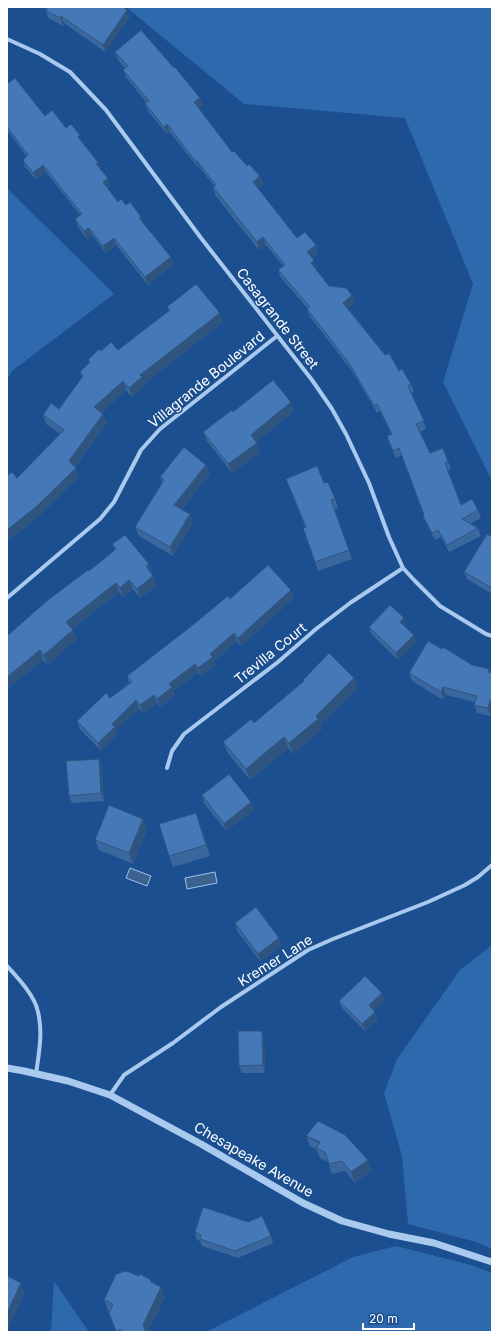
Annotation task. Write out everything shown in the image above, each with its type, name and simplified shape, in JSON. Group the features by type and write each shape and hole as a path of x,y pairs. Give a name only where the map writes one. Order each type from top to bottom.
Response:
{"street":[{"name":"Casagrande Street","path":"7,39 40,54 70,72 106,110 195,231 312,380 332,409 346,434 369,483 389,537 403,568 440,606 486,634 492,636"},
{"name":"Villagrande Boulevard","path":"7,598 100,519 114,502 141,450 160,428 277,336"},
{"name":"Trevilla Court","path":"167,768 172,751 184,734 278,662 316,629 350,603 403,568"},
{"name":"Kremer Lane","path":"110,1095 124,1076 173,1043 221,1007 308,950 428,902 465,885 492,865"},
{"path":"7,966 26,989 38,1010 40,1040 36,1074"},
{"name":"Chesapeake Avenue","path":"7,1068 68,1081 110,1095 201,1144 303,1203 342,1221 389,1234 434,1243 492,1262"}],"shaded area":[{"path":"126,7 492,7 492,481 443,382 473,284 405,118 244,104"},
{"path":"7,188 114,294 12,371 7,380"},
{"path":"130,868 151,876 147,886 126,878"},
{"path":"215,872 217,883 187,889 185,878"},
{"path":"492,945 492,1249 476,1242 408,1224 402,1156 384,1093 397,1059 460,970"},
{"path":"396,1246 471,1265 492,1273 492,1332 206,1332 353,1257"},
{"path":"54,1281 89,1332 51,1332"}],"building":[{"path":"48,7 123,7 127,10 103,45 61,16 60,18 46,11"},
{"path":"141,30 174,68 175,67 200,98 194,102 232,152 234,151 247,166 249,164 260,176 253,182 297,238 305,232 316,245 307,252 314,260 311,263 329,286 346,288 352,295 343,303 385,355 389,353 399,371 402,369 411,384 408,386 424,421 416,424 430,453 443,448 448,462 445,463 461,505 472,499 478,510 462,519 478,528 447,545 438,530 432,533 423,516 424,515 399,448 393,451 387,436 392,434 377,404 374,406 349,363 307,309 310,307 278,270 285,265 263,237 257,242 213,187 216,185 197,161 196,162 167,124 164,127 145,103 149,101 123,70 128,66 115,52"},
{"path":"15,78 45,116 52,110 66,128 71,124 80,135 78,137 98,162 96,164 108,178 103,182 118,202 121,199 126,205 130,202 141,217 139,218 171,257 145,277 114,238 103,246 89,228 84,231 75,219 82,214 43,165 33,173 23,160 28,155 7,127 7,84"},
{"path":"196,284 220,313 140,375 142,377 129,388 123,381 94,407 103,414 69,461 76,468 36,507 7,530 7,476 12,472 17,478 64,430 43,415 51,403 59,409 83,376 80,372 90,362 88,360 99,349 101,351 111,342 118,350 170,310 167,307"},
{"path":"273,380 291,402 251,435 257,443 228,464 203,432 232,410 233,412"},
{"path":"184,447 206,465 174,505 190,514 170,547 135,527 164,480 160,477"},
{"path":"317,466 324,483 328,482 335,499 331,500 349,550 315,562 303,528 306,527 286,479"},
{"path":"487,534 492,537 492,588 464,572"},
{"path":"125,535 149,564 146,566 153,576 137,589 129,580 120,588 116,583 66,622 73,630 44,655 40,650 7,677 7,636 48,600 88,570 89,571 116,549 112,544"},
{"path":"268,565 291,590 238,638 234,633 210,654 213,657 198,668 195,664 169,684 172,687 157,699 154,695 140,705 136,700 112,724 115,727 98,743 77,721 106,693 110,698 132,682 127,676 228,596 230,599"},
{"path":"390,605 404,618 400,622 414,635 396,653 369,627"},
{"path":"428,641 442,649 443,647 472,665 489,669 488,672 492,673 492,701 490,700 488,708 474,705 477,696 443,687 441,692 409,673"},
{"path":"329,653 354,678 316,716 318,719 289,743 284,737 246,769 223,742 251,719 254,723 304,681 303,680"},
{"path":"99,759 101,793 69,796 66,761"},
{"path":"229,774 251,802 224,824 202,795"},
{"path":"109,805 143,819 129,853 95,840"},
{"path":"196,813 206,845 169,856 159,824"},
{"path":"256,907 279,938 258,954 235,923"},
{"path":"365,976 382,993 369,1005 375,1012 362,1024 339,1001"},
{"path":"238,1031 262,1031 263,1065 239,1066"},
{"path":"318,1121 345,1135 368,1160 351,1172 342,1161 329,1164 325,1152 316,1148 320,1142 306,1136"},
{"path":"203,1207 248,1222 262,1216 271,1236 235,1251 200,1239 201,1235 195,1232"},
{"path":"126,1271 139,1276 140,1274 161,1287 143,1325 146,1332 116,1331 109,1313 113,1304 104,1300 116,1274"},
{"path":"7,1276 21,1283 7,1313"}]}
